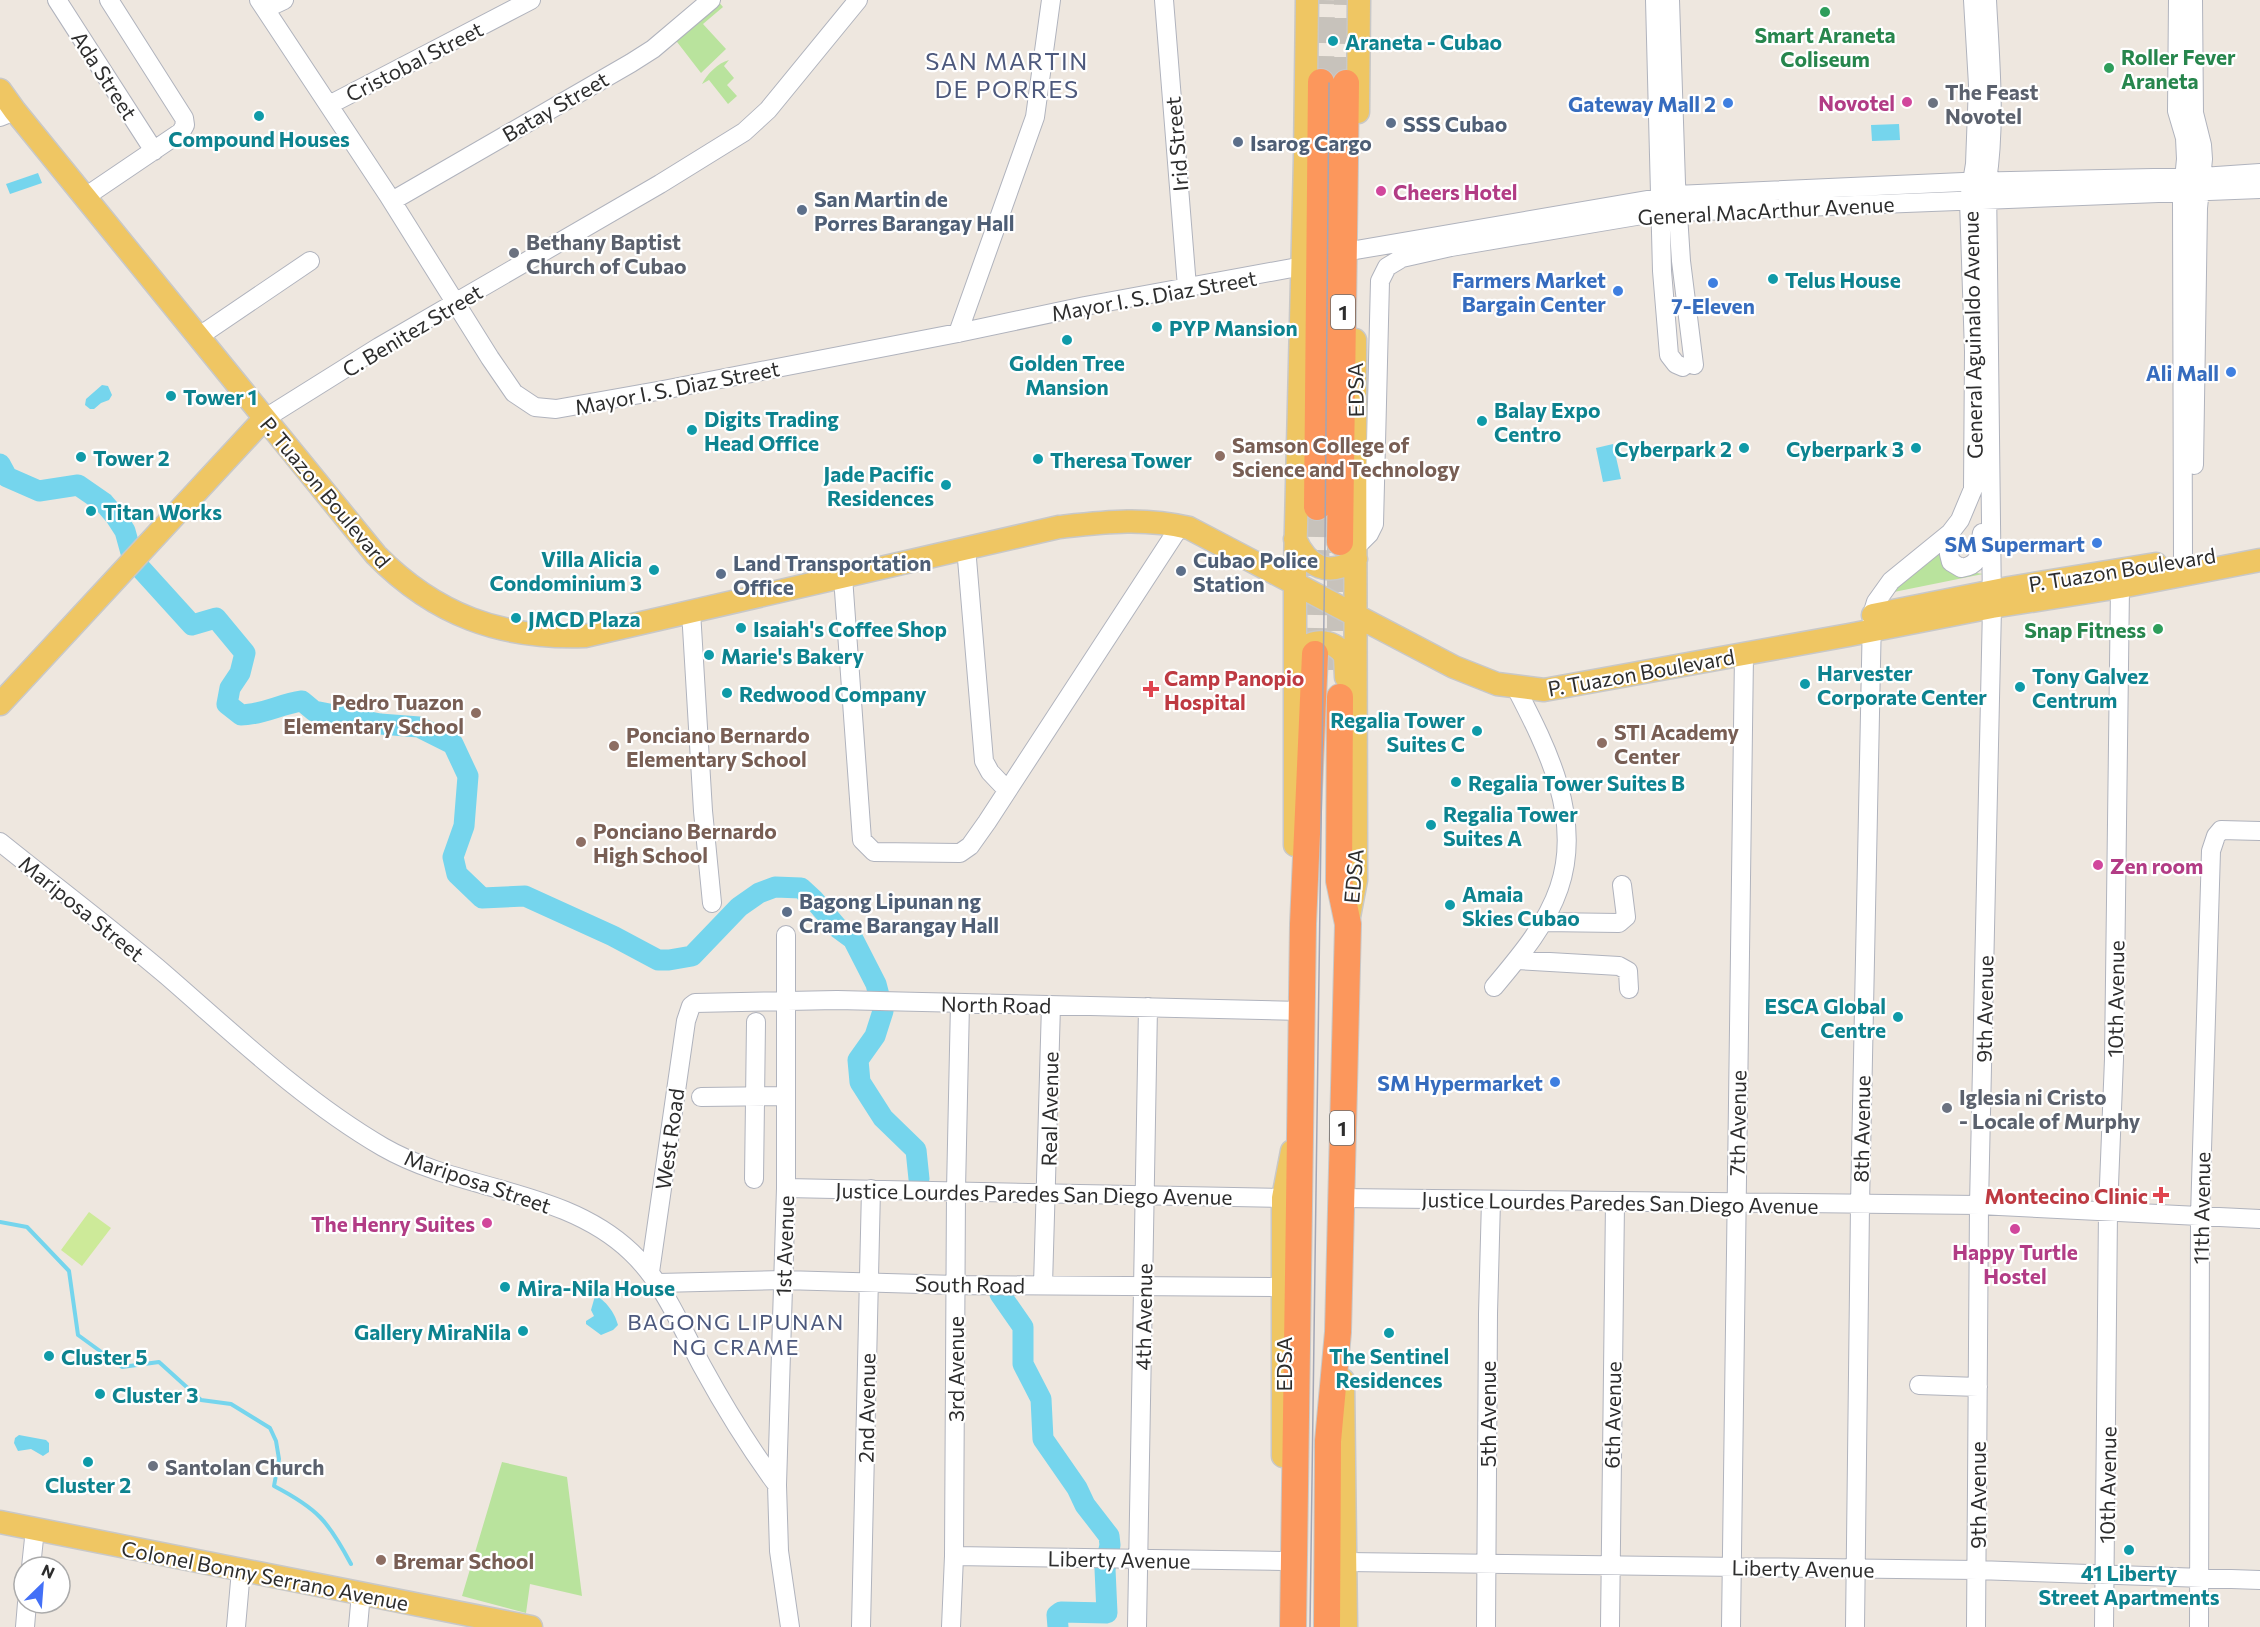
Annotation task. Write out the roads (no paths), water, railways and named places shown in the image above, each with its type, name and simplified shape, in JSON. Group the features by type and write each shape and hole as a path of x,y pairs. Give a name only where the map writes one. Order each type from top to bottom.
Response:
{"highway":[{"name":"EDSA","path":"1317,507 1321,82"},
{"name":"EDSA","path":"1347,83 1351,549"},
{"name":"EDSA","path":"1293,1627 1305,656"},
{"name":"EDSA","path":"1327,1627 1329,1441 1338,1332 1348,924 1339,881 1348,697"}],"main road":[{"path":"1297,0 1306,22"},
{"name":"EDSA","path":"1305,656 1294,584 1303,266 1307,0"},
{"name":"EDSA","path":"1348,697 1356,650 1351,549 1359,0"},
{"name":"P. Tuazon Boulevard","path":"0,90 7,114 85,197 198,337 257,419 384,563 434,602 466,618 509,632 555,637 585,636 1059,527 1115,520 1164,522 1189,528 1382,631 1471,675 1516,688 1556,689 1849,635 1872,623 1992,599 2189,566 2260,560"},
{"name":"C. Benitez Street","path":"0,704 140,553 257,419"},
{"path":"1295,539 1305,556 1318,567 1335,569 1351,549"},
{"name":"P. Tuazon Boulevard","path":"1992,599 2120,587 2260,546"},
{"path":"1356,650 1368,638 1382,631"},
{"path":"1305,656 1304,646 1312,643 1321,643 1339,649 1345,656 1348,697"},
{"name":"EDSA","path":"1282,1627 1283,1198 1300,1102"},
{"name":"EDSA","path":"1338,1332 1343,1386 1346,1627"},
{"name":"Colonel Bonny Serrano Avenue","path":"0,1522 361,1593 486,1623 531,1627"}],"street":[{"name":"Ada Street","path":"57,0 154,151"},
{"path":"85,197 181,132 185,125 184,118 109,0"},
{"path":"262,5 285,0"},
{"name":"Cristobal Street","path":"329,105 531,0"},
{"name":"Batay Street","path":"392,201 631,63 653,48 711,0"},
{"name":"C. Benitez Street","path":"257,419 660,184 744,132 768,110 858,0"},
{"path":"958,333 1035,117 1051,0"},
{"name":"Irid Street","path":"1164,0 1187,287"},
{"path":"1655,0 1669,204"},
{"path":"1670,0 1669,204 1662,271 1669,355 1676,364 1688,366"},
{"name":"General Aguinaldo Avenue","path":"1973,0 1978,85 1975,164 1979,191 1991,510 1992,599"},
{"name":"General Aguinaldo Avenue","path":"1872,623 1875,602 1891,581 1950,533 1969,503 1973,489 1979,191 1990,163 1991,71 1987,0"},
{"path":"2178,0 2177,111 2185,138 2192,185 2189,566"},
{"path":"2192,185 2202,145 2194,113 2193,0"},
{"name":"Mayor I. S. Diaz Street","path":"262,5 392,201 514,393 535,407 556,409 1303,266"},
{"name":"General MacArthur Avenue","path":"2192,185 2260,173"},
{"name":"General MacArthur Avenue","path":"1356,249 1669,204 2192,185 2260,189"},
{"name":"General MacArthur Avenue","path":"1351,549 1369,534 1374,524 1379,288 1387,267 1398,259 1669,204"},
{"path":"198,337 310,261"},
{"path":"1950,533 1951,562 1961,568 1971,567 1977,562 1982,532 1991,510"},
{"path":"843,577 862,840 874,852 960,853 970,846 987,822 1180,526"},
{"path":"966,547 984,761 990,772 1007,790"},
{"name":"10th Avenue","path":"2104,1627 2108,1210 2114,1059 2120,587"},
{"name":"9th Avenue","path":"1976,1627 1979,1206 1992,599"},
{"path":"691,611 703,811 712,903"},
{"name":"8th Avenue","path":"1855,1627 1860,1204 1872,623"},
{"name":"7th Avenue","path":"1731,1627 1744,654"},
{"path":"1494,987 1517,960 1543,922 1560,887 1566,838 1559,783 1544,742 1516,688"},
{"name":"11th Avenue","path":"2199,1627 2200,1216 2211,851 2220,830 2260,831"},
{"name":"Mariposa Street","path":"0,842 123,939 226,1028 340,1120 409,1160 550,1206 590,1221 612,1235 632,1252 654,1278 743,1439 777,1485"},
{"path":"1543,922 1619,922 1626,917 1622,885"},
{"name":"1st Avenue","path":"786,935 786,1188 777,1485 780,1551 790,1627"},
{"path":"1517,960 1619,966 1628,970 1629,989"},
{"name":"North Road","path":"691,1006 701,1002 837,1000 1302,1011"},
{"name":"3rd Avenue","path":"951,1627 954,1556 956,1285 940,1190 960,1003"},
{"name":"Real Avenue","path":"1043,1285 1052,1005"},
{"name":"West Road","path":"654,1278 686,1021 691,1006"},
{"name":"4th Avenue","path":"1137,1627 1148,1007"},
{"path":"754,1179 756,1022"},
{"path":"700,1097 786,1096"},
{"name":"Justice Lourdes Paredes San Diego Avenue","path":"786,1188 1283,1198"},
{"name":"2nd Avenue","path":"861,1627 871,1189"},
{"name":"Justice Lourdes Paredes San Diego Avenue","path":"1340,1198 1979,1206 2108,1210 2260,1219"},
{"name":"5th Avenue","path":"1486,1627 1491,1200"},
{"name":"6th Avenue","path":"1610,1627 1616,1202"},
{"name":"South Road","path":"654,1278 956,1285 1282,1287"},
{"path":"1919,1385 1978,1387"},
{"path":"32,1555 35,1529"},
{"name":"Liberty Avenue","path":"954,1556 1283,1561"},
{"name":"Liberty Avenue","path":"1346,1562 1977,1570 2260,1580"},
{"path":"236,1627 241,1570"},
{"path":"358,1627 361,1593"}],"water":[{"path":"1899,124 1900,140 1872,141 1871,125"},
{"path":"38,173 42,183 10,194 6,184"},
{"path":"102,385 108,386 112,395 109,400 90,409 85,405 86,399"},
{"path":"1613,444 1621,479 1603,482 1596,448"},
{"path":"595,1296 609,1307 618,1325 601,1335 586,1324 586,1321 594,1316 591,1310"},
{"path":"19,1435 46,1440 49,1443 49,1452 43,1456 31,1449 18,1451 14,1443 15,1438"}],"waterway":[{"path":"0,464 7,477 39,491 78,485 104,503 125,531 133,560 192,625 216,618 245,653 240,673 230,688 227,704 241,715 302,701 314,711 380,724 419,727 453,744 468,776 464,826 453,857 457,874 482,898 525,896 613,936 658,960 669,960 692,956 739,907 759,893 775,887 801,888 838,928 853,939 876,984 883,1011 875,1036 858,1060 860,1082 883,1118 916,1150 919,1179"},
{"path":"0,1222 27,1227 69,1271 78,1335 122,1367 159,1362 201,1400 231,1404 270,1428 276,1441 279,1459 274,1486 312,1509 328,1526 351,1564"},
{"path":"1000,1294 1023,1327 1023,1364 1041,1399 1043,1439 1077,1488 1085,1505 1109,1536 1110,1545 1105,1569 1107,1613 1061,1612 1057,1615 1058,1627"}],"tunnel":[{"path":"1321,82 1322,0"},
{"path":"1346,83 1347,0"},
{"path":"1315,654 1317,507"},
{"path":"1340,544 1340,670"}],"tram line":[{"path":"1310,1627 1329,83"}],"place":[{"name":"Smart Araneta Coliseum","path":"1825,12"},
{"name":"Araneta - Cubao","path":"1333,41"},
{"name":"Roller Fever Araneta","path":"2109,68"},
{"name":"Novotel","path":"1907,102"},
{"name":"Gateway Mall 2","path":"1728,103"},
{"name":"The Feast Novotel","path":"1933,103"},
{"name":"Compound Houses","path":"259,116"},
{"name":"SSS Cubao","path":"1391,123"},
{"name":"Isarog Cargo","path":"1238,142"},
{"name":"Cheers Hotel","path":"1381,191"},
{"name":"San Martin de Porres Barangay Hall","path":"802,210"},
{"name":"Bethany Baptist Church of Cubao","path":"514,253"},
{"name":"Telus House","path":"1773,279"},
{"name":"7-Eleven","path":"1713,283"},
{"name":"Farmers Market Bargain Center","path":"1618,291"},
{"name":"PYP Mansion","path":"1157,327"},
{"name":"Golden Tree Mansion","path":"1067,340"},
{"name":"Ali Mall","path":"2231,372"},
{"name":"Tower 1","path":"171,396"},
{"name":"Balay Expo Centro","path":"1482,421"},
{"name":"Digits Trading Head Office","path":"692,430"},
{"name":"Cyberpark 2","path":"1744,448"},
{"name":"Cyberpark 3","path":"1916,448"},
{"name":"Samson College of Science and Technology","path":"1220,456"},
{"name":"Tower 2","path":"81,457"},
{"name":"Theresa Tower","path":"1038,459"},
{"name":"Jade Pacific Residences","path":"946,485"},
{"name":"Titan Works","path":"91,511"},
{"name":"SM Supermart","path":"2097,543"},
{"name":"Villa Alicia Condominium 3","path":"654,570"},
{"name":"Cubao Police Station","path":"1181,571"},
{"name":"Land Transportation Office","path":"721,574"},
{"name":"JMCD Plaza","path":"516,618"},
{"name":"Isaiah's Coffee Shop","path":"741,628"},
{"name":"Snap Fitness","path":"2158,629"},
{"name":"Marie's Bakery","path":"709,655"},
{"name":"Harvester Corporate Center","path":"1805,684"},
{"name":"Tony Galvez Centrum","path":"2020,687"},
{"name":"Camp Panopio Hospital","path":"1151,689"},
{"name":"Redwood Company","path":"727,693"},
{"name":"Pedro Tuazon Elementary School","path":"476,713"},
{"name":"Regalia Tower Suites C","path":"1477,731"},
{"name":"STI Academy Center","path":"1602,743"},
{"name":"Ponciano Bernardo Elementary School","path":"614,746"},
{"name":"Regalia Tower Suites B","path":"1456,782"},
{"name":"Regalia Tower Suites A","path":"1431,825"},
{"name":"Ponciano Bernardo High School","path":"581,842"},
{"name":"Zen room","path":"2098,865"},
{"name":"Amaia Skies Cubao","path":"1450,905"},
{"name":"Bagong Lipunan ng Crame Barangay Hall","path":"787,912"},
{"name":"ESCA Global Centre","path":"1898,1017"},
{"name":"SM Hypermarket","path":"1555,1082"},
{"name":"Iglesia ni Cristo - Locale of Murphy","path":"1947,1108"},
{"name":"Montecino Clinic","path":"2161,1195"},
{"name":"The Henry Suites","path":"487,1223"},
{"name":"Happy Turtle Hostel","path":"2015,1229"},
{"name":"Mira-Nila House","path":"505,1287"},
{"name":"Gallery MiraNila","path":"523,1331"},
{"name":"The Sentinel Residences","path":"1389,1333"},
{"name":"Cluster 5","path":"49,1356"},
{"name":"Cluster 3","path":"100,1394"},
{"name":"Cluster 2","path":"88,1462"},
{"name":"Santolan Church","path":"153,1466"},
{"name":"41 Liberty Street Apartments","path":"2129,1550"},
{"name":"Bremar School","path":"381,1560"}],"district":[{"name":"SAN MARTIN DE PORRES","path":"1007,74"},
{"name":"BAGONG LIPUNAN NG CRAME","path":"736,1334"}]}
